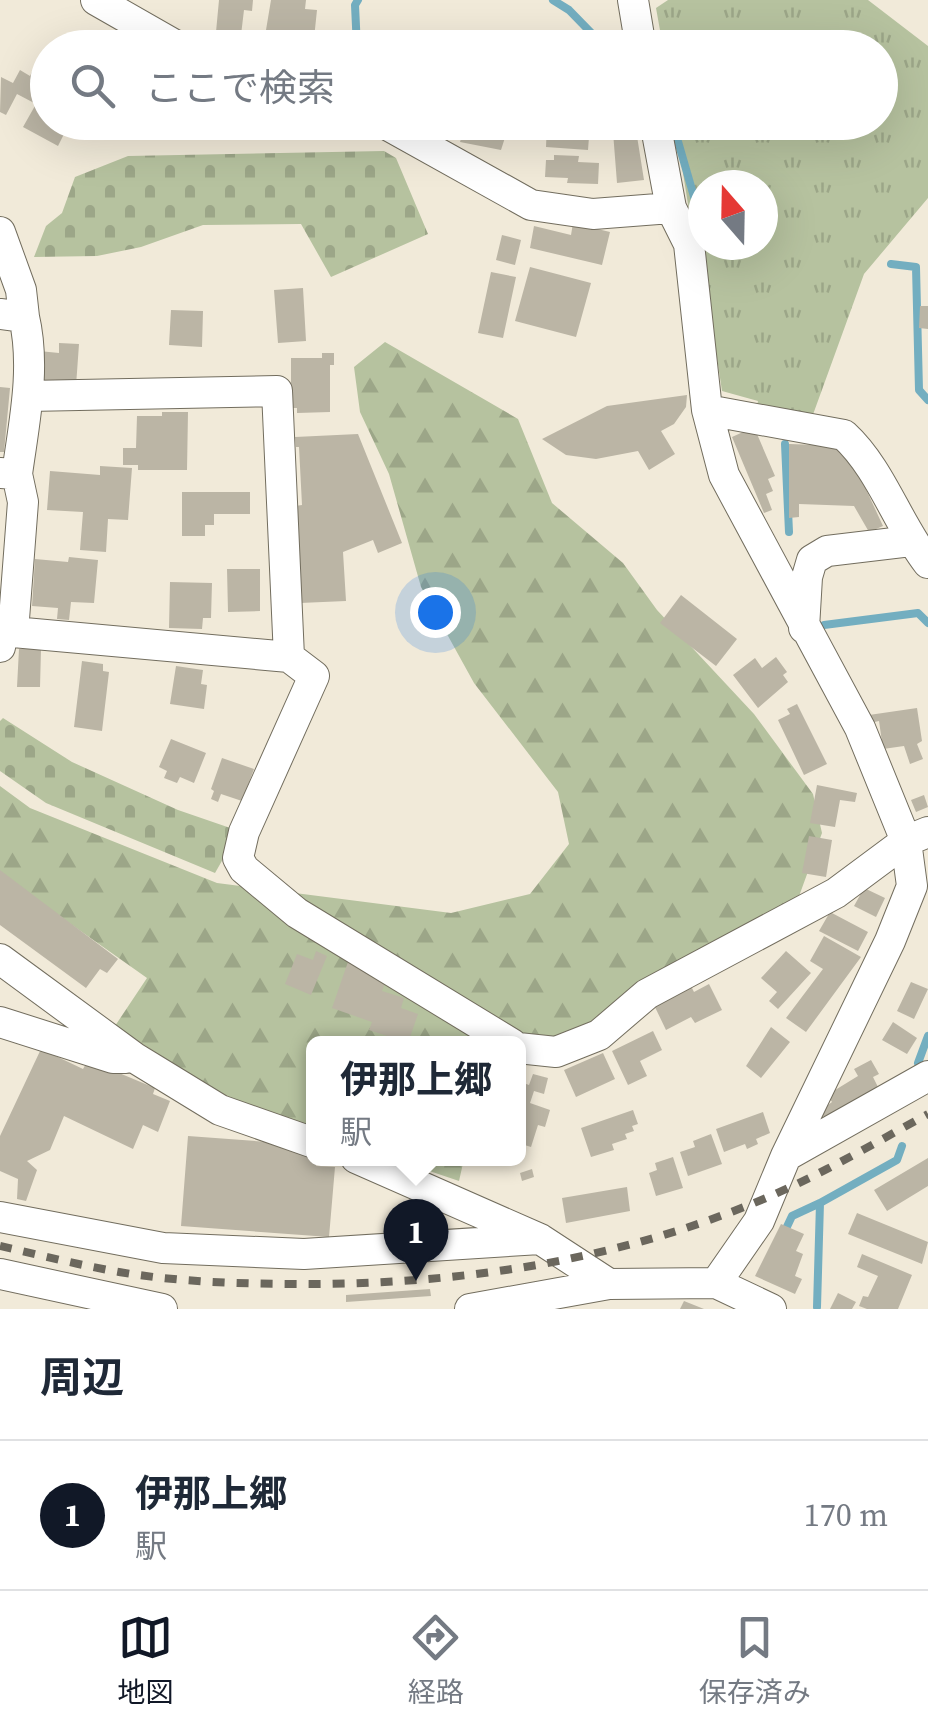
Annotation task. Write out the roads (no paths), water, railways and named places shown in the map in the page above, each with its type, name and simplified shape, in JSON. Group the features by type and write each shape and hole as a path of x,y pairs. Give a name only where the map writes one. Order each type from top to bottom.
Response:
{"street":[{"path":"96,0 148,30"},
{"path":"632,0 638,30"},
{"path":"414,140 531,205 593,214 671,208"},
{"path":"658,140 671,208 689,244 707,410 724,475 921,844 912,886 890,941 786,1156 759,1221 716,1284"},
{"path":"0,232 21,290 12,316 29,339 28,396 9,473 23,502 7,640 289,657 314,676 244,832 238,858 244,868 297,913 499,1036"},
{"path":"28,396 277,390 289,657"},
{"path":"707,410 844,436 860,450 920,552"},
{"path":"804,628 812,560 828,551 920,552"},
{"path":"526,1049 556,1052 600,1035 647,994 836,894 921,844"},
{"path":"0,959 135,1058 220,1110 306,1140"},
{"path":"0,1022 112,1058 135,1058"},
{"path":"786,1156 928,1076"},
{"path":"374,1166 540,1239 609,1284"},
{"path":"0,1217 163,1248 304,1254 540,1239"},
{"path":"4,1283 162,1309"},
{"path":"470,1309 504,1306 609,1284 716,1284 771,1309"}],"waterway":[{"path":"356,30 358,0"},
{"path":"553,0 588,30"},
{"path":"678,140 688,176"},
{"path":"891,264 916,267 919,390 928,400"},
{"path":"785,444 789,532"},
{"path":"824,625 918,613 928,623"},
{"path":"918,1063 928,1036"},
{"path":"817,1307 820,1203 897,1160 902,1146"},
{"path":"784,1233 792,1216 820,1203"}],"railway":[{"path":"0,1246 119,1272 217,1282 373,1283 545,1264 657,1237 766,1198 928,1114"}],"place":[{"name":"伊那上郷","path":"416,1281"}]}
